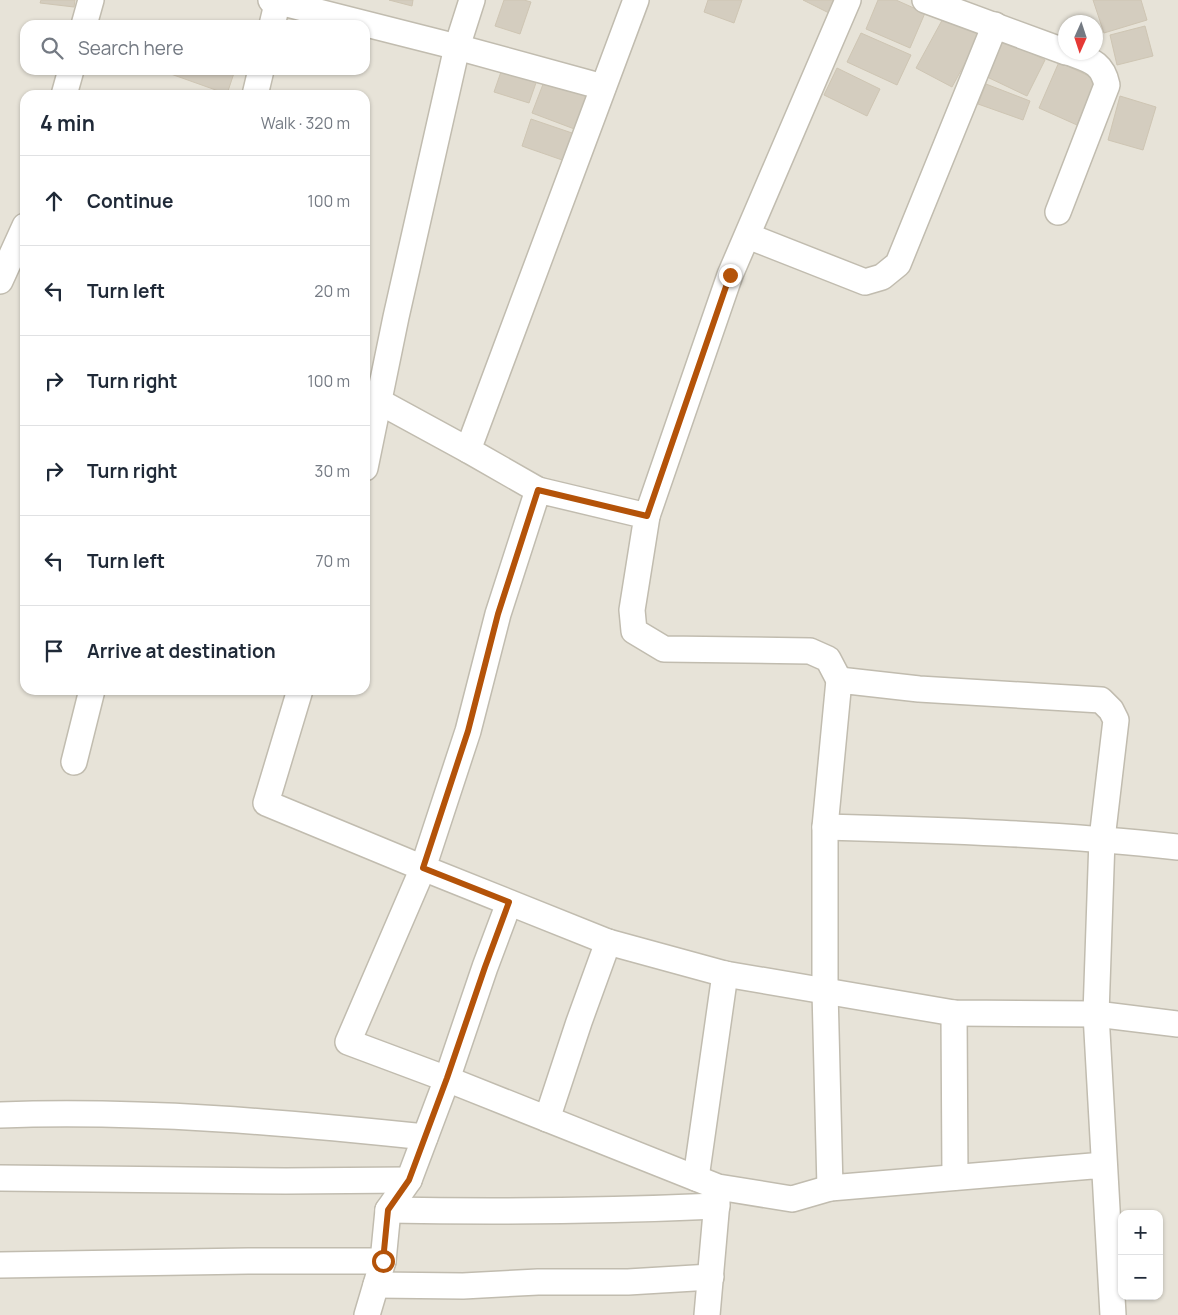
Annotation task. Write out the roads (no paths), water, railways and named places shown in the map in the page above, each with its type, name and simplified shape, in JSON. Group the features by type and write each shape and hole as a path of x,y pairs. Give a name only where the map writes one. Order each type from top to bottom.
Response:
{"street":[{"path":"85,20 91,0"},
{"path":"370,446 396,317 457,47 472,0"},
{"path":"468,450 636,0"},
{"path":"830,1188 824,991 825,827 839,680 828,659 810,651 664,649 634,631 632,610 647,516 730,275 848,0"},
{"path":"925,0 1058,49"},
{"path":"274,7 333,20"},
{"path":"748,236 865,282 882,277 898,264 995,25"},
{"path":"370,28 457,47 603,87"},
{"path":"1058,212 1107,85 1105,74 1097,64 1087,60"},
{"path":"65,90 70,75"},
{"path":"256,90 260,75"},
{"path":"0,281 20,237"},
{"path":"380,402 538,490 647,516"},
{"path":"538,490 498,614 468,731 423,868 348,1042 447,1078 710,1190 792,1199 830,1188 1104,1165"},
{"path":"839,680 919,689 1101,700 1111,710 1116,720 1102,839 1096,1014 1113,1315"},
{"path":"74,762 91,695"},
{"path":"298,695 266,803 608,942 725,974 954,1013 1096,1014 1178,1024"},
{"path":"825,827 972,831 1102,839 1178,847"},
{"path":"367,1315 383,1261 388,1210 409,1180 509,902"},
{"path":"547,1119 608,942"},
{"path":"707,1315 711,1277 710,1190 725,974"},
{"path":"954,1013 955,1177"},
{"path":"0,1115 64,1113 174,1115 276,1122 425,1137"},
{"path":"0,1178 409,1180"},
{"path":"388,1210 510,1212 632,1210 710,1190"},
{"path":"0,1265 383,1261"},
{"path":"376,1285 463,1286 538,1282 628,1282 711,1277"}]}
